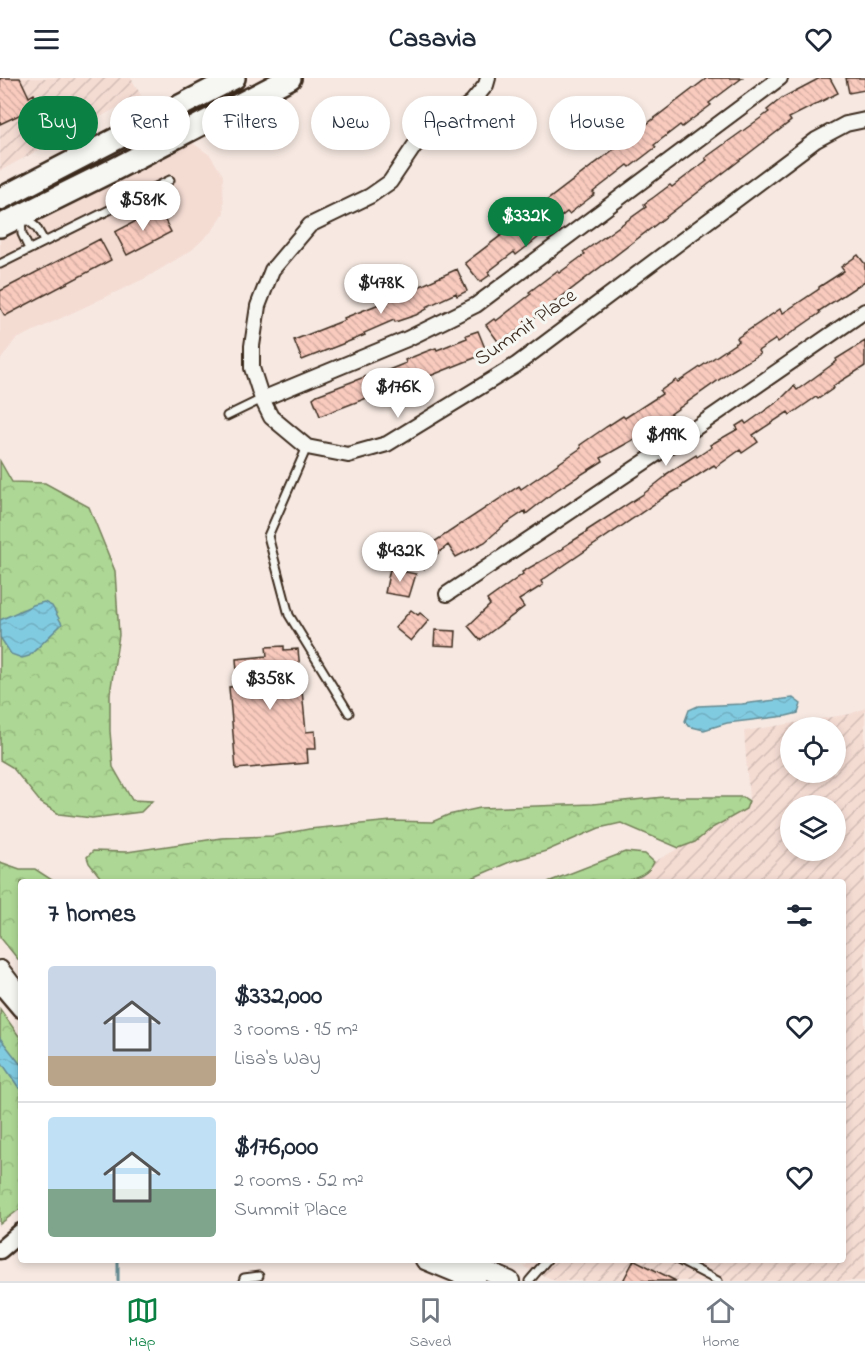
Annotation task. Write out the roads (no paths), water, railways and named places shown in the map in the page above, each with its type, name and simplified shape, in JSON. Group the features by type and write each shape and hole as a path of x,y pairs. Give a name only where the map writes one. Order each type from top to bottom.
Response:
{"highway":[{"path":"21,215 5,196 234,78"},
{"path":"0,226 290,78"}],"main road":[{"path":"0,957 18,979"},
{"path":"0,970 18,993"},
{"path":"432,1263 476,1281"},
{"path":"468,1263 510,1281"}],"street":[{"name":"Summit Place","path":"488,78 486,85 472,102 416,145 390,182 370,196 310,225 272,270 258,306 252,346 252,368 262,399 271,417 307,447 348,455 387,444 516,365 816,140 846,124 865,120"},
{"path":"262,399 407,339 476,305 780,78"},
{"path":"447,594 681,438 865,310"},
{"path":"0,983 18,1006"},
{"path":"0,1250 18,1235"}],"lane":[{"path":"0,264 170,180"},
{"path":"21,215 36,227 44,241"},
{"path":"21,215 22,234 29,249"},
{"path":"227,416 262,399"},
{"path":"307,447 268,536 289,615 349,713"},
{"path":"529,1281 544,1263"},
{"path":"684,1263 718,1281"},
{"path":"243,1281 244,1278 259,1276"}],"water":[{"path":"44,602 52,606 62,624 29,656 22,658 11,654 0,637 0,620"},
{"path":"793,698 801,704 798,713 786,716 727,723 704,730 688,726 685,721 689,710 698,706"},
{"path":"0,1038 18,1061 18,1087 0,1060"}],"waterway":[{"path":"118,1263 118,1281"}]}
